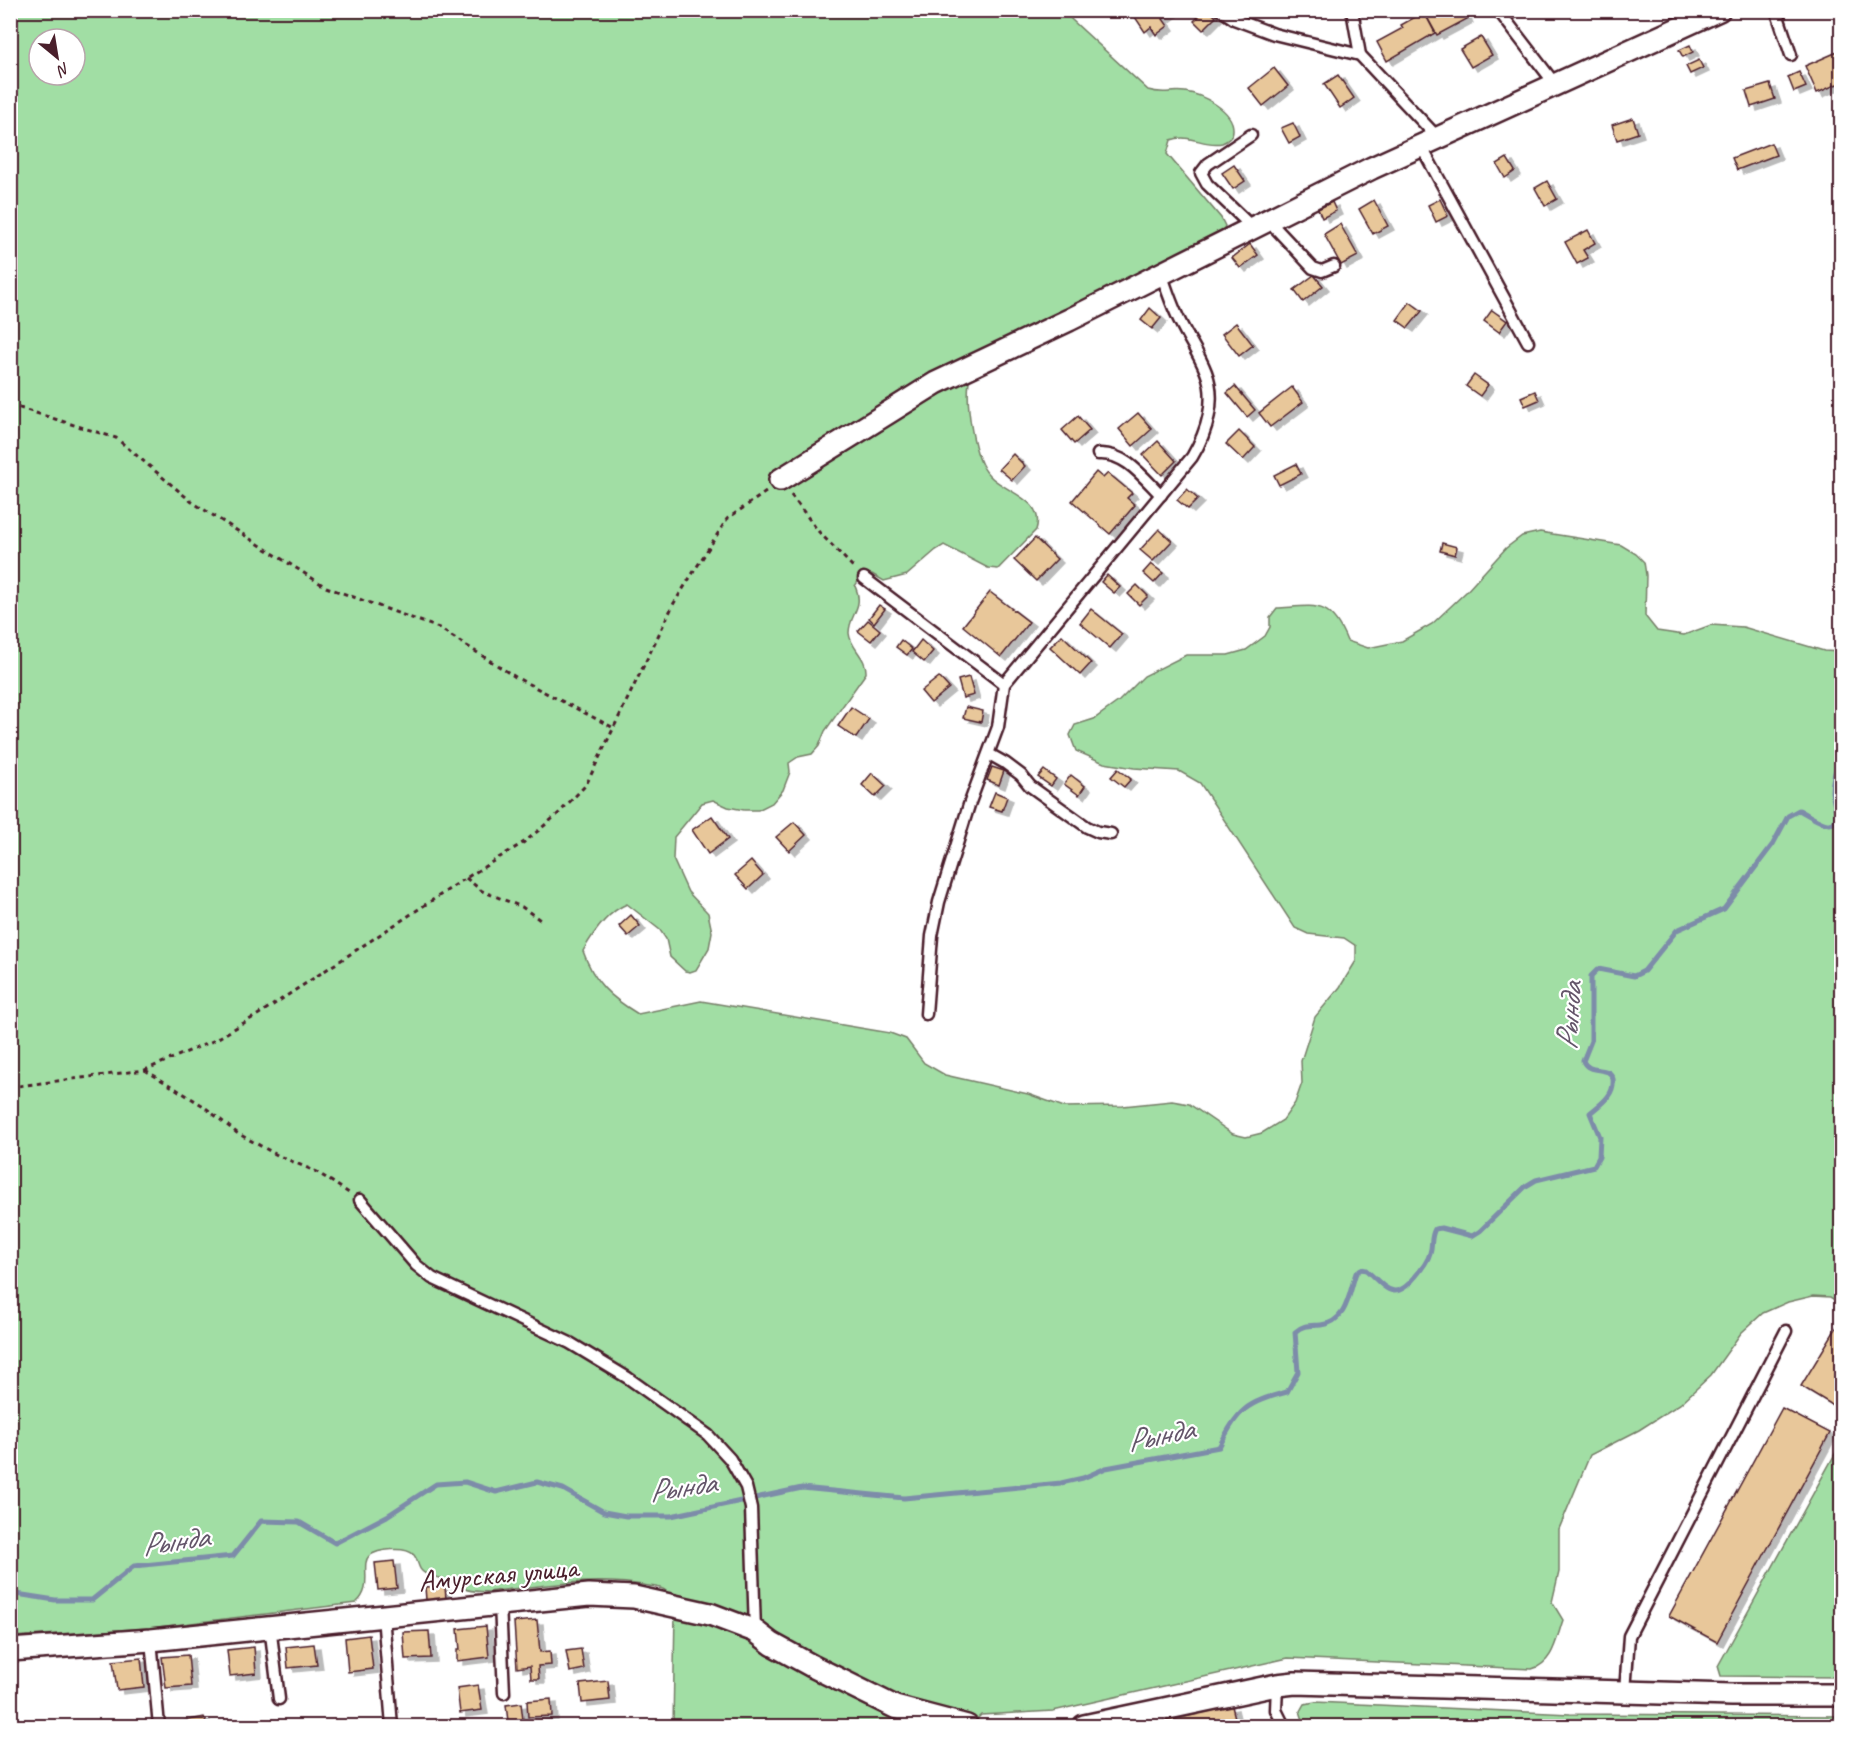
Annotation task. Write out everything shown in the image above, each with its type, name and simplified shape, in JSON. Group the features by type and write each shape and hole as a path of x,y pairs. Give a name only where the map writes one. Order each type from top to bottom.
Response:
{"street":[{"path":"780,480 936,383 1430,142 1719,10"},
{"name":"Амурская улица","path":"10,1650 151,1640 589,1594 634,1597 710,1614 755,1631 772,1644 812,1666 895,1707 966,1726"},
{"path":"1084,1726 1277,1685 1307,1683 1625,1692 1842,1695"}],"lane":[{"path":"1221,10 1234,20 1274,34 1360,55"},
{"path":"1352,10 1360,55 1430,142 1528,342"},
{"path":"1498,10 1555,84"},
{"path":"1776,10 1791,55"},
{"path":"1251,135 1208,164 1201,173 1207,184 1260,223 1313,268 1322,272 1334,266"},
{"path":"926,1014 932,936 939,902 969,805 998,728 1004,684 1192,457 1201,442 1209,412 1211,392 1207,373 1175,313 1161,273"},
{"path":"1098,454 1108,453 1118,456 1134,468 1161,495"},
{"path":"864,578 1004,684"},
{"path":"989,754 1013,769 1030,786 1087,827 1111,834"},
{"path":"360,1200 416,1265 432,1278 570,1342 628,1378 708,1435 730,1459 746,1487 751,1508 755,1631"},
{"path":"1625,1692 1629,1636 1786,1330"},
{"path":"500,1604 504,1693"},
{"path":"383,1615 392,1726"},
{"path":"270,1626 279,1699"},
{"path":"151,1640 159,1726"},
{"path":"1277,1685 1276,1710 1284,1726"}],"path":[{"path":"10,405 116,438 192,502 327,586 439,628 517,678 614,728"},
{"path":"10,1087 146,1070 215,1040 259,1014 526,841 558,814 586,785 674,603 727,519 780,480 819,532 864,578"},
{"path":"466,878 482,891 522,907 543,922"},
{"path":"146,1070 202,1105 237,1132 279,1156 317,1172 360,1200"}],"green space":[{"path":"11,11 1064,11 1148,90 1192,93 1215,104 1228,116 1233,130 1226,141 1215,144 1178,138 1171,140 1167,154 1221,218 1225,226 1222,232 983,357 970,378 968,391 972,431 983,467 996,481 1030,504 1038,519 1036,530 998,569 988,568 944,545 907,575 884,581 872,574 863,574 855,586 858,600 849,633 852,643 864,662 866,673 825,731 819,746 812,754 798,757 789,763 790,772 783,790 772,803 758,810 744,810 728,807 713,800 702,803 674,837 673,859 688,892 708,913 712,932 709,948 696,970 685,971 670,957 666,939 660,930 627,904 613,912 591,937 583,951 592,972 611,995 638,1014 701,1001 890,1033 906,1039 924,1063 945,1075 1028,1094 1064,1107 1123,1106 1172,1101 1189,1104 1233,1134 1246,1137 1262,1133 1283,1120 1295,1103 1302,1083 1301,1061 1315,1017 1340,987 1356,961 1356,946 1344,938 1308,934 1295,928 1200,783 1179,771 1104,763 1076,751 1070,735 1075,725 1094,719 1119,701 1144,676 1186,655 1228,655 1246,650 1265,636 1270,627 1270,617 1277,608 1312,606 1320,608 1334,618 1347,641 1368,648 1402,641 1432,624 1466,592 1506,548 1522,536 1540,532 1621,545 1636,554 1644,562 1646,575 1645,616 1657,631 1684,635 1711,625 1743,627 1824,651 1841,652 1841,1304 1830,1297 1813,1296 1788,1302 1763,1313 1741,1333 1711,1375 1680,1404 1639,1430 1590,1455 1559,1529 1559,1572 1552,1602 1563,1620 1553,1650 1545,1662 1539,1666 1532,1669 1288,1658 1053,1711 981,1715 970,1726 673,1726 675,1612 671,1598 664,1590 629,1583 588,1582 488,1592 471,1591 450,1581 426,1574 421,1570 414,1555 405,1550 379,1552 369,1556 366,1565 366,1584 356,1603 150,1628 11,1637"},
{"path":"1841,1413 1841,1443 1838,1424"},
{"path":"1841,1443 1841,1677 1721,1676 1718,1666"},
{"path":"1315,1702 1570,1714 1841,1716 1842,1726 1305,1726 1300,1711 1304,1704"}],"building":[{"path":"1145,10 1169,10 1171,13 1163,19 1168,26 1156,35 1151,27 1145,32 1135,17"},
{"path":"1205,10 1209,10 1216,17 1203,30 1194,21"},
{"path":"1439,10 1474,10 1465,15 1467,19 1437,35 1427,17"},
{"path":"1424,12 1435,33 1387,61 1377,42 1403,28 1401,25"},
{"path":"1481,37 1492,55 1471,67 1460,49"},
{"path":"1690,45 1693,52 1683,57 1679,50"},
{"path":"1842,50 1842,82 1817,93 1805,66"},
{"path":"1699,60 1703,68 1690,74 1686,66"},
{"path":"1274,68 1288,86 1263,106 1249,88"},
{"path":"1799,72 1806,87 1794,92 1788,77"},
{"path":"1338,75 1354,98 1340,108 1324,84"},
{"path":"1770,84 1775,99 1751,107 1746,91"},
{"path":"1633,118 1638,133 1617,140 1612,125"},
{"path":"1293,123 1300,137 1289,143 1281,128"},
{"path":"1771,143 1776,155 1737,170 1732,158"},
{"path":"1507,158 1515,171 1505,178 1497,164"},
{"path":"1234,165 1245,181 1233,189 1222,173"},
{"path":"1547,181 1557,199 1545,206 1535,188"},
{"path":"1440,199 1448,216 1436,222 1428,205"},
{"path":"1374,200 1388,226 1373,234 1359,209"},
{"path":"1332,202 1336,211 1322,218 1318,209"},
{"path":"1340,224 1358,256 1341,265 1324,234"},
{"path":"1588,230 1595,243 1583,250 1588,258 1577,264 1565,242"},
{"path":"1250,244 1258,255 1240,268 1232,258"},
{"path":"1314,275 1323,286 1303,302 1294,290"},
{"path":"1410,302 1422,311 1408,328 1397,320"},
{"path":"1150,308 1161,318 1152,329 1141,320"},
{"path":"1492,310 1507,321 1499,332 1484,321"},
{"path":"1236,323 1253,345 1239,356 1222,334"},
{"path":"1474,375 1488,385 1480,396 1466,386"},
{"path":"1235,386 1255,410 1247,417 1227,393"},
{"path":"1292,387 1303,402 1270,427 1259,413"},
{"path":"1535,391 1539,400 1525,406 1521,397"},
{"path":"1138,413 1152,429 1133,446 1119,429"},
{"path":"1078,416 1090,430 1074,444 1062,430"},
{"path":"1239,431 1255,447 1243,460 1226,444"},
{"path":"1158,441 1176,461 1162,475 1143,455"},
{"path":"1013,454 1025,466 1012,480 999,469"},
{"path":"1296,464 1301,474 1279,485 1274,475"},
{"path":"1096,472 1103,478 1108,473 1132,493 1127,498 1135,505 1110,534 1072,501"},
{"path":"1187,489 1198,499 1188,509 1177,500"},
{"path":"1159,529 1172,541 1153,561 1140,550"},
{"path":"1035,538 1057,559 1036,581 1014,560"},
{"path":"1442,543 1457,547 1455,555 1440,551"},
{"path":"1151,564 1163,573 1154,583 1143,573"},
{"path":"1107,575 1120,587 1114,593 1101,582"},
{"path":"1137,585 1148,596 1139,605 1128,594"},
{"path":"990,592 1029,622 1001,657 963,626"},
{"path":"879,605 885,609 874,623 869,618"},
{"path":"1091,609 1122,634 1110,648 1080,623"},
{"path":"868,620 880,630 871,641 858,631"},
{"path":"1062,635 1091,663 1080,675 1050,647"},
{"path":"901,640 912,649 907,655 896,647"},
{"path":"921,640 933,651 924,662 912,652"},
{"path":"939,677 949,688 931,703 921,691"},
{"path":"969,677 974,695 963,698 958,680"},
{"path":"851,707 869,719 856,738 838,726"},
{"path":"966,707 983,711 981,722 963,718"},
{"path":"992,767 1004,771 999,785 987,780"},
{"path":"1118,769 1131,779 1124,787 1111,777"},
{"path":"1044,770 1056,779 1051,786 1038,777"},
{"path":"872,773 886,786 875,797 862,785"},
{"path":"1071,775 1085,786 1079,795 1064,784"},
{"path":"995,792 1007,797 1002,811 989,807"},
{"path":"712,816 728,839 708,854 692,830"},
{"path":"794,822 806,835 789,851 776,837"},
{"path":"751,861 763,875 748,889 735,875"},
{"path":"631,915 640,926 628,936 619,926"},
{"path":"1838,1325 1842,1327 1842,1392 1834,1406 1801,1386"},
{"path":"1782,1408 1830,1433 1717,1642 1669,1616"},
{"path":"394,1561 397,1588 378,1590 375,1563"},
{"path":"445,1586 446,1599 426,1600 425,1587"},
{"path":"537,1620 540,1652 550,1651 551,1665 538,1666 539,1679 531,1679 530,1666 517,1668 514,1622"},
{"path":"486,1626 489,1657 457,1661 457,1650 460,1650 458,1629"},
{"path":"429,1631 431,1658 405,1659 403,1632"},
{"path":"369,1635 373,1669 348,1672 345,1638"},
{"path":"314,1644 317,1665 288,1668 286,1647"},
{"path":"254,1647 256,1673 230,1676 227,1650"},
{"path":"581,1649 584,1669 570,1672 566,1651"},
{"path":"188,1655 191,1686 166,1688 162,1657"},
{"path":"141,1658 144,1687 117,1690 113,1661"},
{"path":"608,1681 610,1700 582,1703 580,1684"},
{"path":"478,1685 482,1710 460,1713 457,1688"},
{"path":"551,1699 552,1716 528,1717 527,1701"},
{"path":"521,1703 523,1720 508,1721 506,1705"},
{"path":"1232,1706 1237,1726 1145,1726"},
{"path":"204,1717 207,1726 185,1726 184,1721"}],"waterway":[{"name":"Рында","path":"10,1593 55,1600 92,1600 134,1566 233,1556 261,1521 299,1522 335,1543 387,1516 436,1484 465,1482 496,1492 537,1482 563,1489 604,1512 626,1516 671,1516 802,1488 904,1498 1061,1483 1083,1478 1106,1468 1219,1447 1232,1424 1245,1409 1261,1400 1287,1392 1298,1372 1295,1332 1304,1327 1330,1323 1337,1318 1346,1305 1356,1273 1361,1269 1366,1270 1390,1290 1401,1289 1408,1285 1426,1262 1435,1229 1441,1228 1472,1236 1526,1186 1536,1180 1594,1166 1599,1157 1600,1137 1590,1113 1610,1094 1613,1079 1609,1073 1588,1067 1583,1061 1591,1041 1591,976 1598,969 1634,976 1644,971 1677,930 1724,909 1773,844 1788,816 1799,810 1824,823 1834,822 1836,813 1832,791 1838,764 1842,761"}]}
